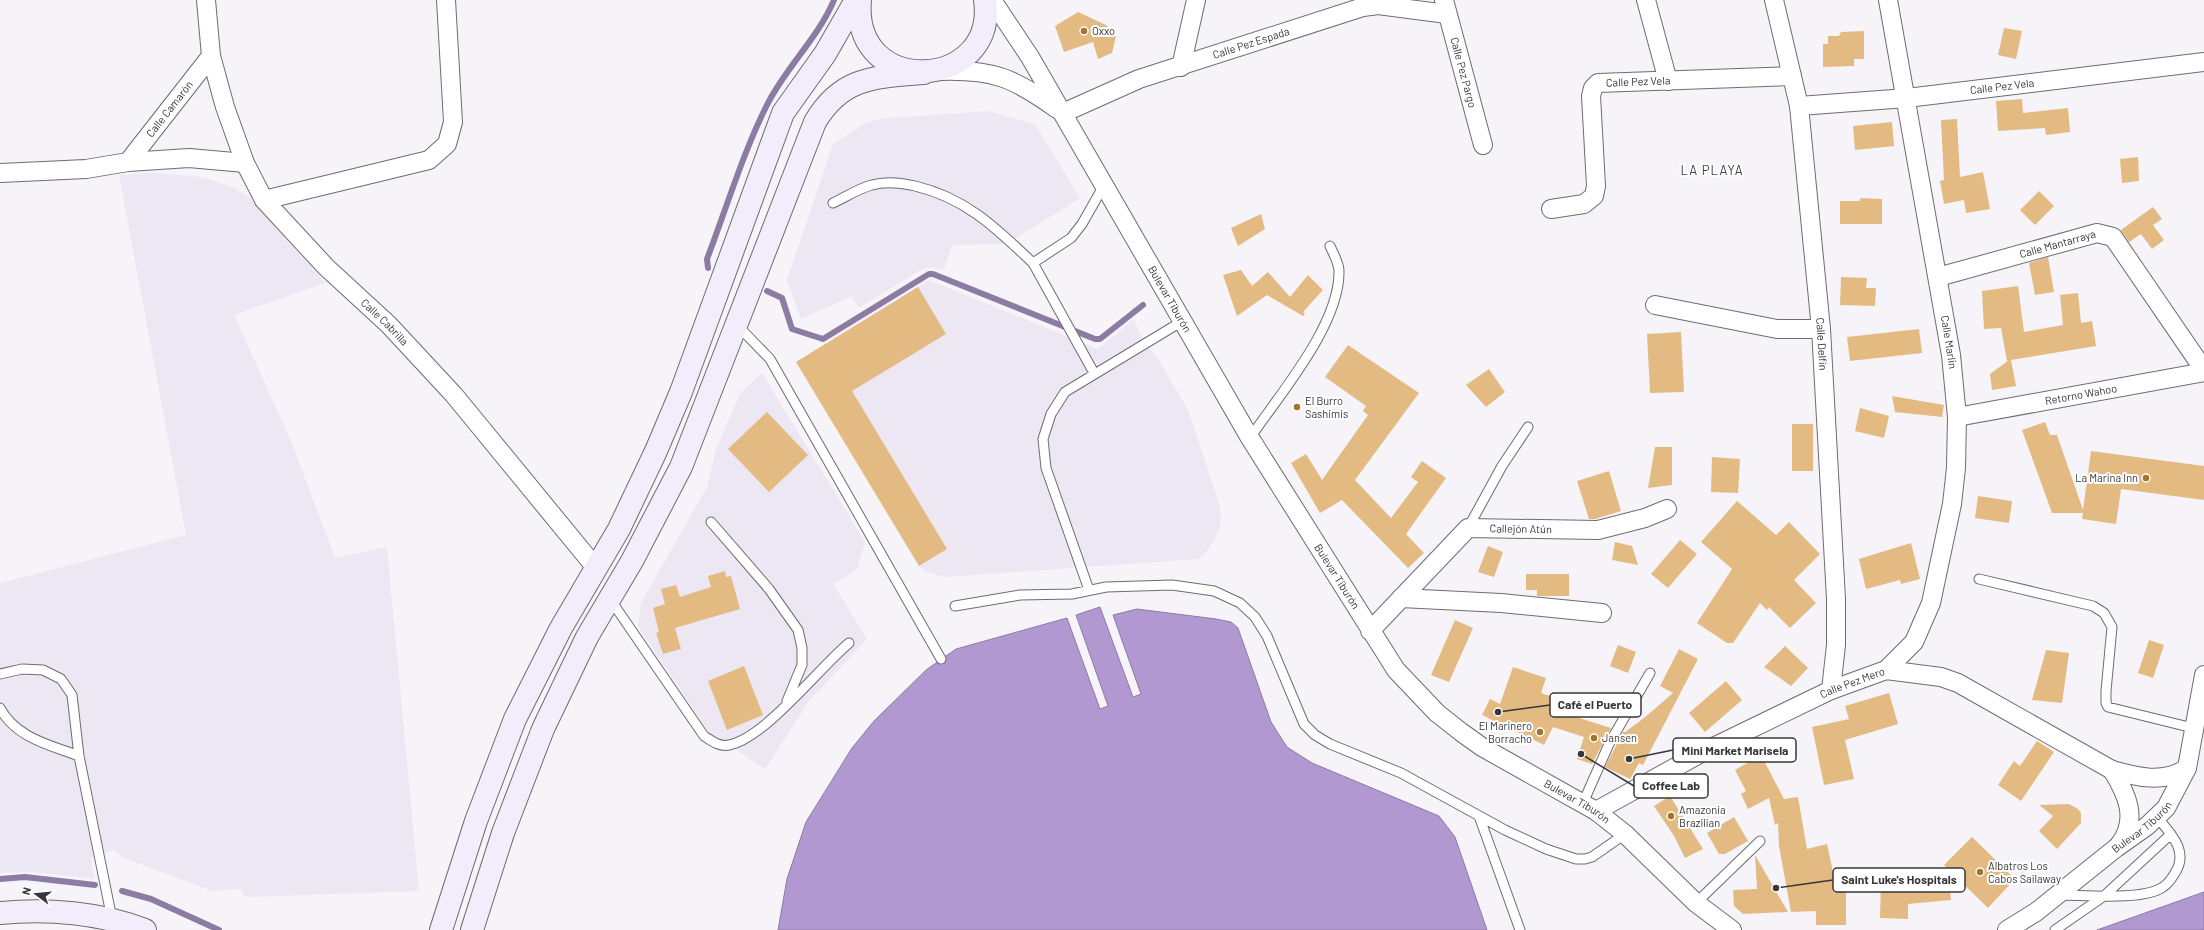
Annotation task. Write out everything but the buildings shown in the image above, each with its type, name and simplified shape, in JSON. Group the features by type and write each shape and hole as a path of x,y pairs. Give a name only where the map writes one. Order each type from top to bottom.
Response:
{"street":[{"name":"Calle Cabrilla","path":"206,0 211,56 225,107 245,163 264,200 326,268 389,325 454,395 596,568"},
{"path":"264,200 429,160 447,144 453,122 446,0"},
{"path":"441,930 476,820 515,719 561,628 622,522 678,398 783,113 792,98 825,54 856,0"},
{"path":"860,0 859,9 862,29 875,51 895,66 914,72 931,72"},
{"path":"472,930 503,833 543,729 609,598 632,561 681,468 809,133 821,112 841,90 862,80 885,76 931,72 960,60 976,42 985,19 985,0"},
{"name":"Bulevar Tiburón","path":"992,0 1030,57 1103,187 1250,438 1370,631 1396,670 1437,713 1482,747 1589,807 1625,834 1696,903 1732,930"},
{"path":"1181,67 1196,0"},
{"path":"1646,0 1668,81"},
{"name":"Calle Delfín","path":"1774,0 1799,106 1821,330 1836,600 1836,645 1830,690"},
{"name":"Calle Marlin","path":"1886,670 1914,642 1931,603 1952,504 1956,468 1957,417 1951,355 1907,98 1888,0"},
{"name":"Calle Pez Espada","path":"1062,114 1140,79 1181,67 1337,14 1363,7 1378,6 1446,7"},
{"name":"Calle Pez Pargo","path":"1446,7 1483,145"},
{"name":"Calle Camarón","path":"128,162 211,56"},
{"name":"Calle Pez Vela","path":"1799,106 1907,98 2204,62"},
{"name":"Bulevar Tiburón","path":"931,72 967,70 1013,80 1034,92 1062,114"},
{"name":"Calle Pez Vela","path":"1551,209 1584,204 1594,196 1596,186 1591,96 1593,88 1598,83 1792,76"},
{"path":"0,173 86,169 128,162 189,158 245,163"},
{"name":"Calle Mantarraya","path":"1938,277 2097,232 2105,234 2113,237 2204,371"},
{"path":"1655,304 1777,329 1821,330"},
{"name":"Retorno Wahoo","path":"1957,417 2204,371"},
{"name":"Callejón Atún","path":"1468,528 1598,530 1645,518 1667,509"},
{"path":"1370,631 1468,528"},
{"path":"1400,598 1501,603 1602,613"},
{"name":"Calle Pez Mero","path":"1589,807 1830,690 1886,670 1941,677 1958,683 2112,770 2139,777 2155,778 2179,773 2187,768"},
{"name":"Bulevar Tiburón","path":"2007,930 2036,912 2157,817 2172,798 2187,768 2193,728 2204,675"},
{"name":"Calle Pez Mero","path":"2112,770 2125,792 2130,815 2126,834 2116,848"},
{"path":"0,913 61,913 89,915 145,930"}],"lane":[{"path":"833,203 872,184 902,183 934,190 962,203 992,224 1033,263 1094,373"},
{"path":"1033,263 1071,238 1082,224 1103,187"},
{"path":"1250,438 1319,338 1329,317 1336,296 1339,270 1330,246"},
{"path":"1089,590 1046,468 1043,439 1051,414 1065,392 1094,373 1181,322"},
{"path":"736,325 770,359 919,624 941,659"},
{"path":"1468,528 1502,466 1528,427"},
{"path":"710,522 769,589 798,630 802,648 802,665 785,706"},
{"path":"1980,579 2092,606 2104,613 2112,627 2106,691 2106,703 2108,707 2193,728"},
{"path":"955,606 1020,595 1072,594 1106,587 1178,585 1214,591 1240,603 1255,617 1267,636 1287,688 1304,724 1315,735 1330,744 1401,773 1519,837 1576,859 1592,857 1625,834"},
{"path":"609,598 704,736 718,745 728,745 742,740 770,721 834,656 849,643"},
{"path":"0,674 22,669 43,670 61,679 72,695 79,756 112,920"},
{"path":"1589,807 1609,744 1650,673"},
{"path":"0,708 12,725 25,735 79,756"},
{"path":"1479,816 1520,930"},
{"path":"2056,895 2128,896 2154,892 2164,887 2178,868 2181,856 2180,848 2157,817"},
{"path":"2055,930 2104,896 2171,834"},
{"path":"1696,903 1760,841"}],"shaded area":[{"path":"988,111 1035,124 1080,198 1007,244 952,245 944,270 924,268 859,308 852,296 801,319 787,280 833,144 864,124 878,119"},
{"path":"152,173 194,176 215,181 234,188 250,198 325,283 234,315 291,441 335,558 387,547 419,891 244,897 242,889 212,891 124,858 114,850 91,857 94,879 34,872 0,873 0,583 186,535 119,175"},
{"path":"929,280 1098,349 1134,319 1139,333 1160,362 1189,412 1218,501 1221,514 1220,527 1213,543 1205,553 1198,559 944,577 925,571 919,566 796,362"},
{"path":"762,373 865,542 857,570 833,584 867,639 810,700 765,769 709,732 638,627 641,603 707,487 716,450 739,395"},
{"path":"1100,607 1133,697 1141,694 1113,615 1137,609 1231,622 1238,628 1271,722 1287,747 1312,763 1439,816 1455,837 1487,930 778,930 787,879 806,822 852,748 874,721 926,670 956,649 1067,618 1100,709 1108,706 1076,615"},
{"path":"2204,892 2204,930 2097,930"}],"waterway":[{"path":"708,268 707,259 743,160 759,122 768,103 784,77 820,27 834,0"},
{"path":"767,291 782,298 792,329 823,339 929,274 933,274 1095,339 1100,339 1143,305"},
{"path":"0,879 25,877 95,885"},
{"path":"122,891 151,899 219,930"}],"place":[{"name":"Oxxo","path":"1084,31"},
{"name":"El Burro Sashimis","path":"1297,407"},
{"name":"La Marina Inn","path":"2146,478"},
{"name":"Café el Puerto","path":"1498,712"},
{"name":"El Marinero Borracho","path":"1540,732"},
{"name":"Jansen","path":"1594,738"},
{"name":"Coffee Lab","path":"1581,754"},
{"name":"Mini Market Marisela","path":"1629,759"},
{"name":"Amazonia Brazilian","path":"1671,816"},
{"name":"Albatros Los Cabos Sailaway","path":"1980,872"},
{"name":"Saint Luke's Hospitals","path":"1776,888"}],"district":[{"name":"LA PLAYA","path":"1712,170"}]}
